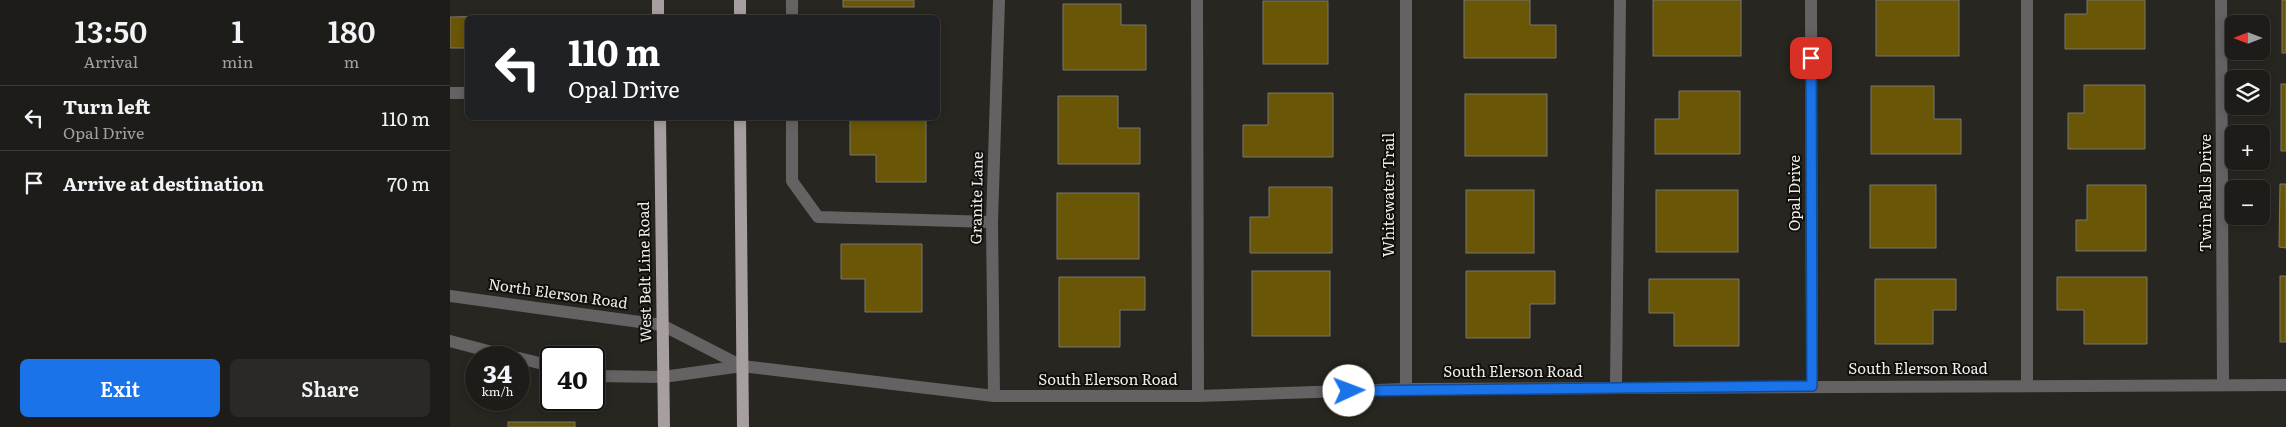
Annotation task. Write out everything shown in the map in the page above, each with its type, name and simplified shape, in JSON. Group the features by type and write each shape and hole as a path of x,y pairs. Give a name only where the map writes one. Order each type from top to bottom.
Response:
{"main road":[{"path":"658,0 658,15"},
{"path":"740,0 740,15"},
{"name":"West Belt Line Road","path":"660,120 664,427"},
{"path":"740,120 744,427"}],"street":[{"path":"792,0 792,15"},
{"name":"Granite Lane","path":"994,396 992,222 999,0"},
{"path":"1197,0 1198,396"},
{"name":"Whitewater Trail","path":"1406,0 1406,389"},
{"path":"1616,387 1620,0"},
{"name":"Opal Drive","path":"1811,0 1812,386"},
{"path":"2027,0 2027,385"},
{"name":"Twin Falls Drive","path":"2221,0 2223,385"},
{"path":"450,93 465,94"},
{"path":"792,120 792,181 818,217 992,222"},
{"name":"North Elerson Road","path":"450,296 662,325 742,366"},
{"path":"450,342 467,346"},
{"path":"605,376 663,377 742,366"},
{"name":"South Elerson Road","path":"742,366 994,396 1198,396 1406,389 1616,387 2286,385"}],"building":[{"path":"843,0 914,0 914,7 843,7"},
{"path":"1464,0 1530,0 1530,25 1556,25 1556,58 1464,58"},
{"path":"1653,0 1741,0 1741,56 1653,56"},
{"path":"1876,0 1959,0 1959,56 1876,56"},
{"path":"2087,0 2145,0 2145,49 2065,49 2065,14 2087,14"},
{"path":"2282,0 2286,0 2286,53 2282,53"},
{"path":"1263,1 1328,1 1328,64 1263,64"},
{"path":"1063,4 1121,4 1121,25 1146,25 1146,70 1063,70"},
{"path":"450,17 465,17 465,48 450,48"},
{"path":"2281,84 2286,84 2286,151 2281,151"},
{"path":"2084,85 2145,85 2145,149 2068,149 2068,113 2084,113"},
{"path":"1871,86 1934,86 1934,119 1961,119 1961,154 1871,154"},
{"path":"1679,91 1740,91 1740,154 1655,154 1655,119 1679,119"},
{"path":"1268,93 1333,93 1333,157 1243,157 1243,125 1268,125"},
{"path":"1465,94 1547,94 1547,156 1465,156"},
{"path":"1058,96 1118,96 1118,128 1140,128 1140,164 1058,164"},
{"path":"850,120 926,120 926,182 876,182 876,155 850,155"},
{"path":"2280,184 2286,184 2286,248 2279,247"},
{"path":"1870,185 1936,185 1936,248 1870,248"},
{"path":"2087,185 2146,185 2146,251 2076,251 2076,220 2087,220"},
{"path":"1269,187 1332,187 1332,253 1250,253 1250,217 1269,217"},
{"path":"1466,190 1534,190 1534,253 1466,253"},
{"path":"1656,190 1738,190 1738,252 1656,252"},
{"path":"1057,193 1139,193 1139,259 1057,259"},
{"path":"841,244 922,244 922,312 865,312 865,279 841,279"},
{"path":"1252,271 1330,271 1330,336 1252,336"},
{"path":"1466,271 1555,271 1555,304 1530,304 1530,338 1466,338"},
{"path":"2280,276 2286,276 2286,342 2280,342"},
{"path":"1059,277 1145,277 1145,310 1120,310 1120,347 1059,347"},
{"path":"2057,277 2147,277 2147,344 2084,344 2084,310 2057,310"},
{"path":"1649,279 1739,279 1739,346 1674,346 1674,313 1649,313"},
{"path":"1875,279 1956,279 1956,310 1933,310 1933,344 1875,344"},
{"path":"508,422 575,422 575,427 508,427"}],"route":[{"path":"1349,391 1812,386 1811,58"}]}
